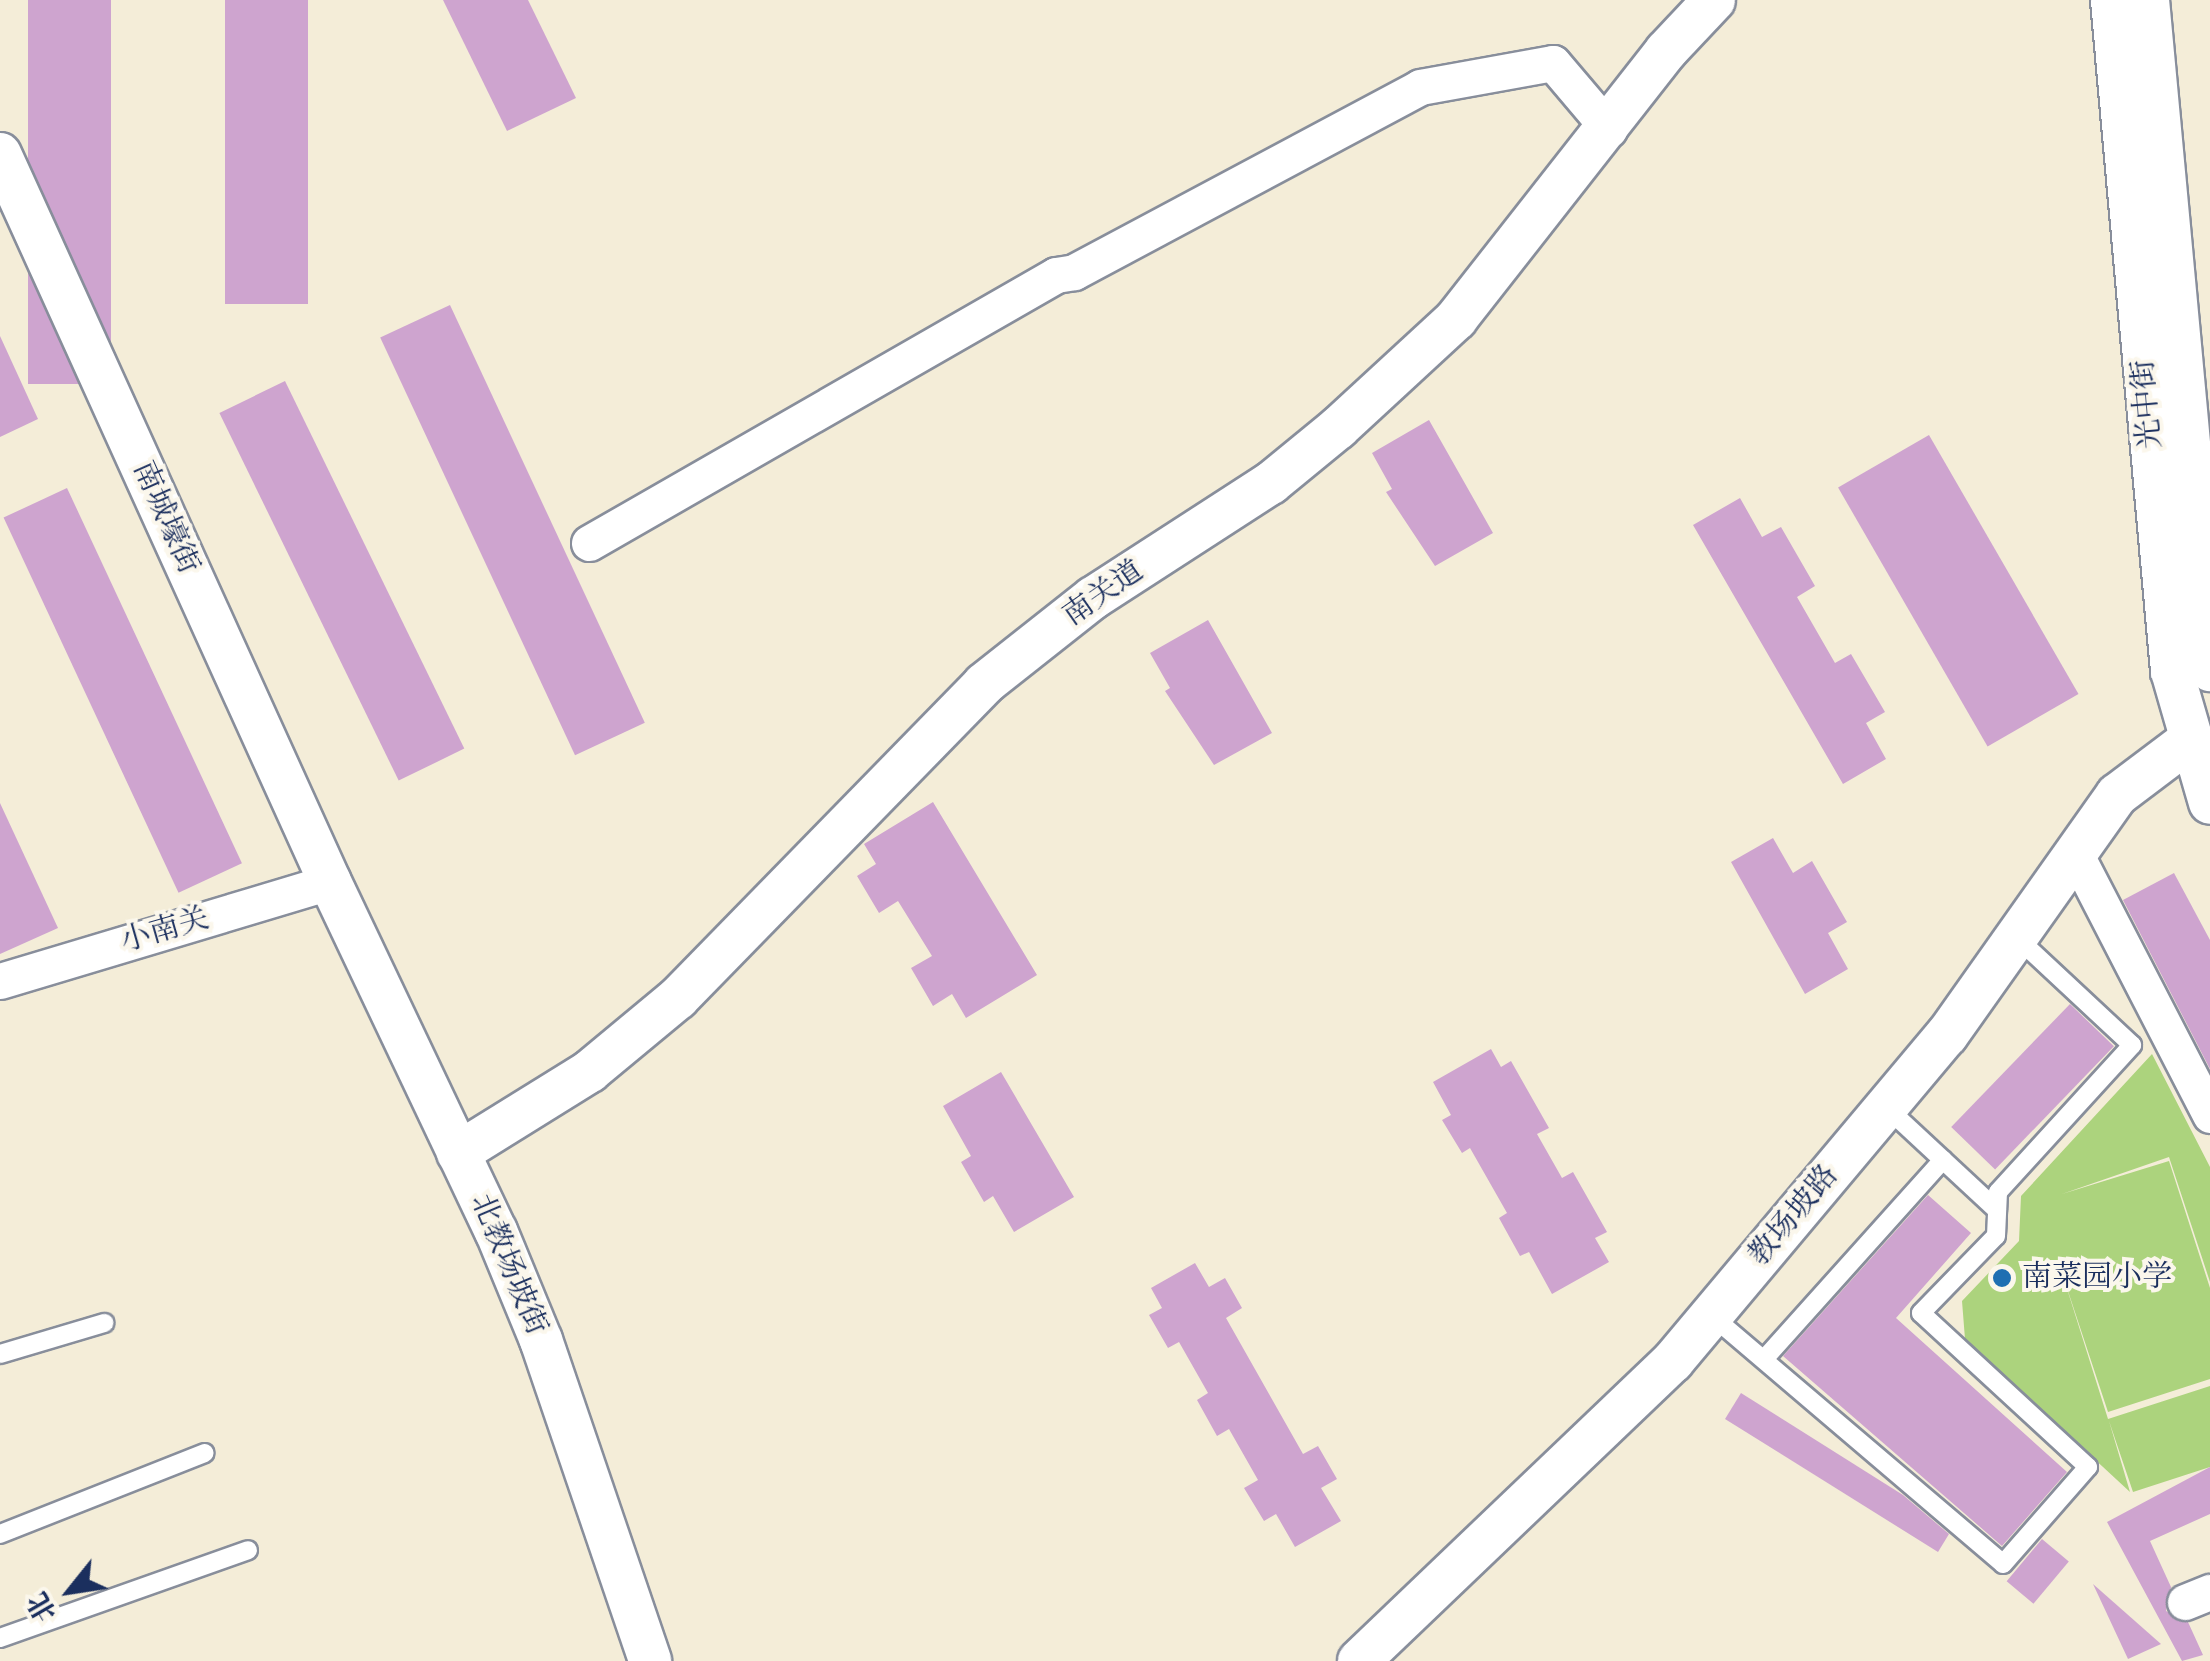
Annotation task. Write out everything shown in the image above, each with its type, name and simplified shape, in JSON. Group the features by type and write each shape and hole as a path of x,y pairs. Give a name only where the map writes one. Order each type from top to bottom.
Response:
{"street":[{"name":"南关道","path":"458,1153 590,1071 678,998 984,684 1093,598 1271,483 1338,428 1456,319 1714,0"},
{"name":"光中街","path":"2112,0 2172,671 2198,733 2210,803"},
{"name":"光中街","path":"2148,0 2210,670"},
{"path":"589,543 1056,275 1074,272 1420,87 1552,64 1609,129"},
{"name":"南城壕街","path":"0,154 330,882"},
{"name":"教场坡路","path":"1359,1661 1673,1361 1886,1107 2016,936 2117,794 2198,733"},
{"path":"2076,854 2210,1114"},
{"name":"北教场坡街","path":"330,882 458,1153 540,1340 650,1661"},
{"name":"小南关","path":"0,981 330,882"}],"lane":[{"path":"1711,1316 1766,1358 2002,1564 2088,1467 1920,1312 1996,1236 1998,1192 2132,1045 2016,936"},
{"path":"1886,1107 1997,1210"},
{"path":"1766,1358 1943,1160"},
{"path":"0,1354 104,1323"},
{"path":"0,1534 205,1453"},
{"path":"0,1638 248,1550"}],"green space":[{"path":"2152,1054 2210,1167 2210,1282 2169,1157 2062,1194 2169,1161 2210,1288 2210,1379 2108,1412 2063,1276 2108,1419 2210,1386 2210,1467 2133,1492 2109,1421 2130,1492 1965,1339 1962,1301 2019,1241 2021,1196"}],"building":[{"path":"28,0 111,0 111,384 28,384"},
{"path":"225,0 308,0 308,304 225,304"},
{"path":"443,0 528,0 576,98 507,131"},
{"path":"450,305 645,723 575,755 380,338"},
{"path":"0,336 38,419 0,437"},
{"path":"285,381 464,749 399,781 219,413"},
{"path":"1429,420 1493,533 1435,566 1386,492 1392,489 1372,453"},
{"path":"1929,435 2078,694 1988,746 1838,488"},
{"path":"67,488 242,863 179,893 4,518"},
{"path":"1740,498 1762,537 1781,527 1815,586 1797,597 1835,663 1851,654 1885,712 1866,723 1886,759 1843,784 1693,525"},
{"path":"1208,620 1272,733 1214,765 1165,691 1170,688 1150,653"},
{"path":"933,802 1037,975 966,1018 952,994 933,1006 911,968 932,956 898,901 879,913 857,876 876,864 864,844"},
{"path":"0,803 58,928 0,954"},
{"path":"1773,838 1793,873 1812,861 1847,922 1828,933 1848,969 1805,994 1731,862"},
{"path":"2174,873 2210,940 2210,1069 2123,900"},
{"path":"2070,1004 2114,1046 1995,1169 1951,1127"},
{"path":"1491,1049 1501,1067 1511,1061 1549,1128 1537,1134 1562,1178 1573,1172 1607,1232 1595,1238 1609,1262 1552,1294 1529,1252 1520,1256 1499,1218 1507,1213 1470,1148 1462,1153 1442,1120 1451,1115 1433,1082"},
{"path":"1001,1072 1074,1197 1014,1232 993,1196 984,1202 961,1162 971,1156 943,1106"},
{"path":"1928,1195 1971,1233 1896,1318 2067,1472 2002,1546 1783,1356"},
{"path":"1195,1263 1209,1287 1225,1278 1242,1308 1226,1318 1303,1454 1318,1446 1337,1479 1321,1488 1341,1521 1295,1547 1276,1514 1264,1521 1244,1488 1258,1480 1229,1429 1217,1436 1197,1400 1208,1393 1179,1342 1168,1348 1149,1315 1162,1308 1151,1288"},
{"path":"1741,1393 1903,1495 1949,1534 1938,1552 1725,1419"},
{"path":"2210,1467 2210,1514 2150,1541 2171,1587 2166,1611 2188,1622 2203,1655 2182,1661 2107,1522"},
{"path":"2042,1539 2069,1561 2033,1604 2007,1581"},
{"path":"2093,1584 2161,1644 2128,1659"}],"place":[{"name":"南菜园小学","path":"2002,1278"}]}
